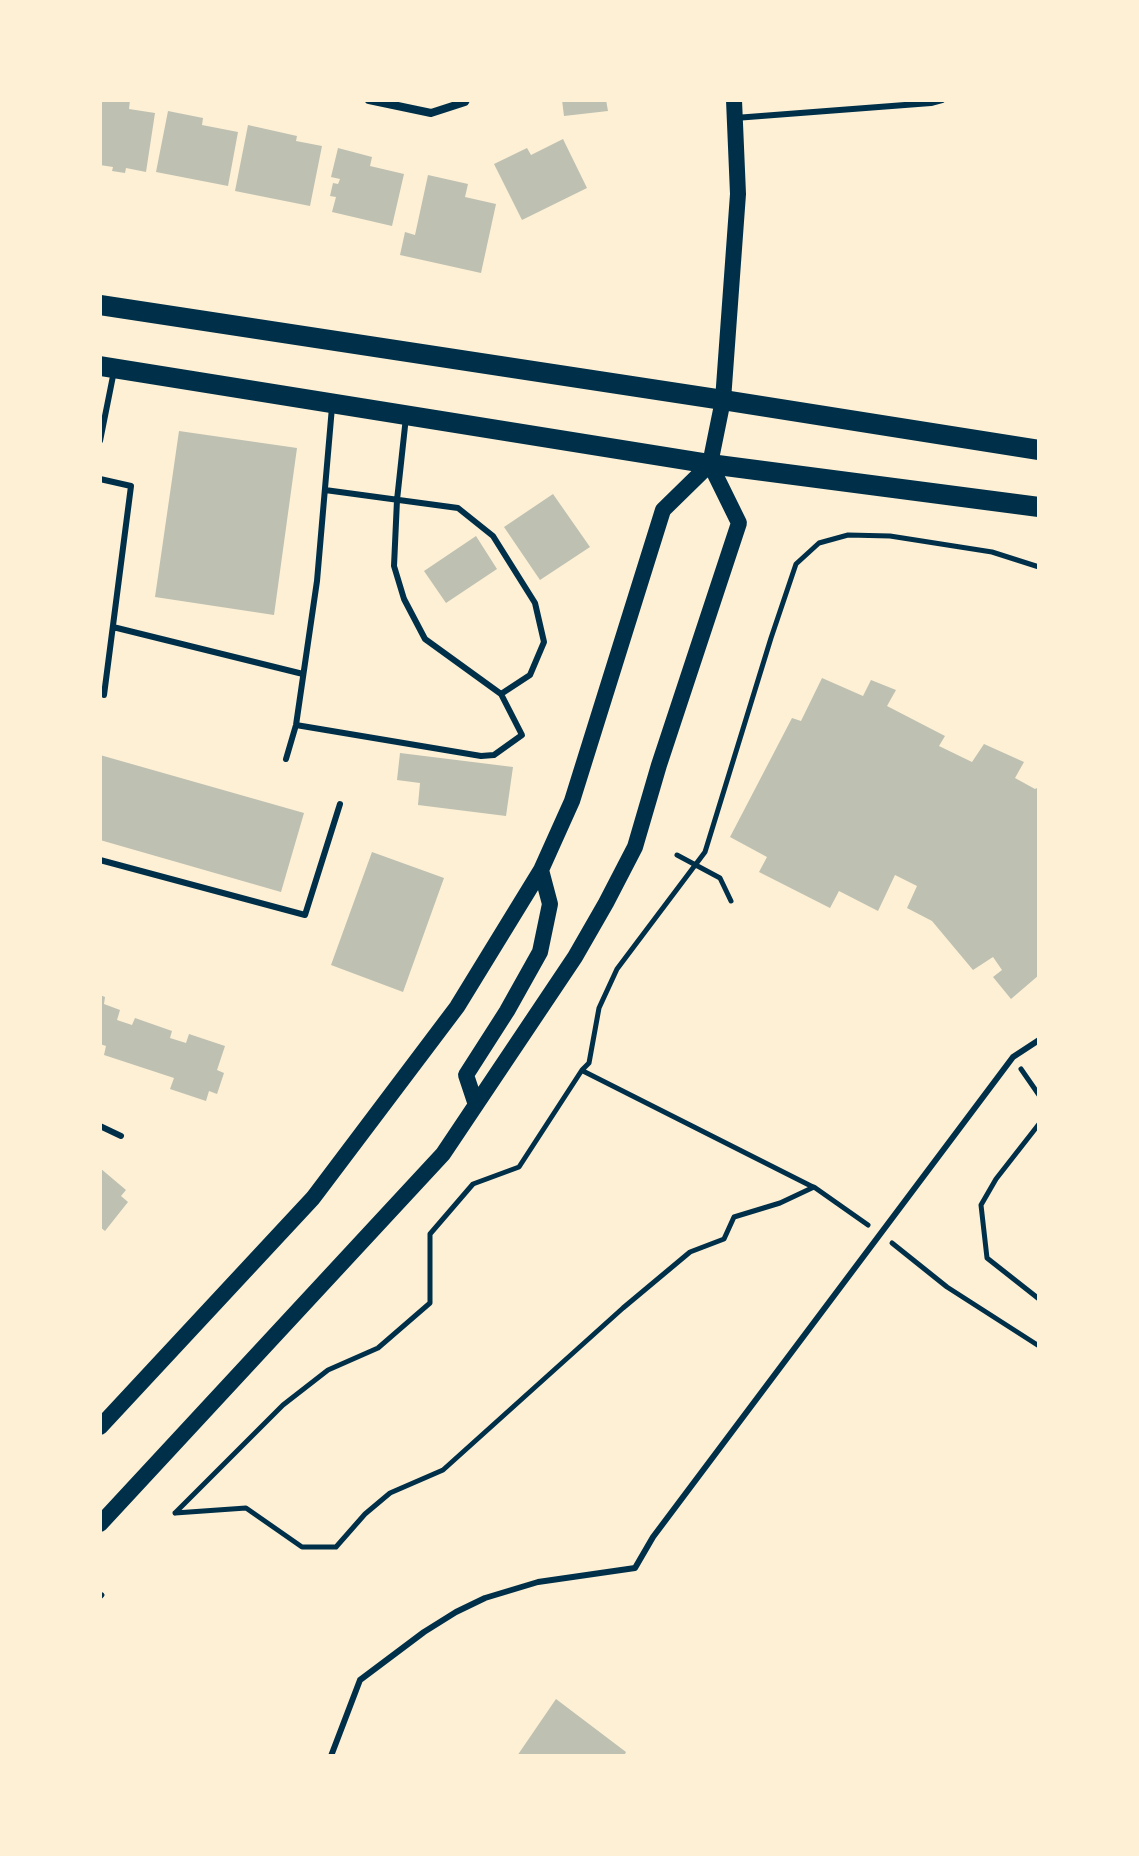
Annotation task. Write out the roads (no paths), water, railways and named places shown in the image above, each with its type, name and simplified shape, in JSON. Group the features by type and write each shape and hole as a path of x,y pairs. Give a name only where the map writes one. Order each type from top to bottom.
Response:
{"main road":[{"path":"100,1427 313,1198 457,1007 541,870 572,801 663,510 710,464 723,400 738,194 734,100"},
{"path":"100,305 1039,450"},
{"path":"107,367 710,464 1039,507"},
{"path":"100,1524 443,1154 575,957 635,847 739,523 710,464"},
{"path":"476,1105 466,1075 540,952 550,904 541,870"}],"street":[{"path":"369,100 431,113 466,101"}],"lane":[{"path":"735,118 942,100"},
{"path":"100,441 107,367"},
{"path":"286,759 296,725 317,581 332,403"},
{"path":"296,725 481,756 494,755 522,735 501,694 425,639 404,599 394,566 406,415"},
{"path":"100,479 131,486 104,695"},
{"path":"325,490 458,508 493,536 535,603 544,642 530,675 501,694"},
{"path":"113,627 303,674"},
{"path":"100,860 305,915 340,804"},
{"path":"331,1756 360,1680 434,1625 485,1598 538,1582 635,1568 653,1537 1013,1057 1039,1040"},
{"path":"100,1126 121,1136"}]}
